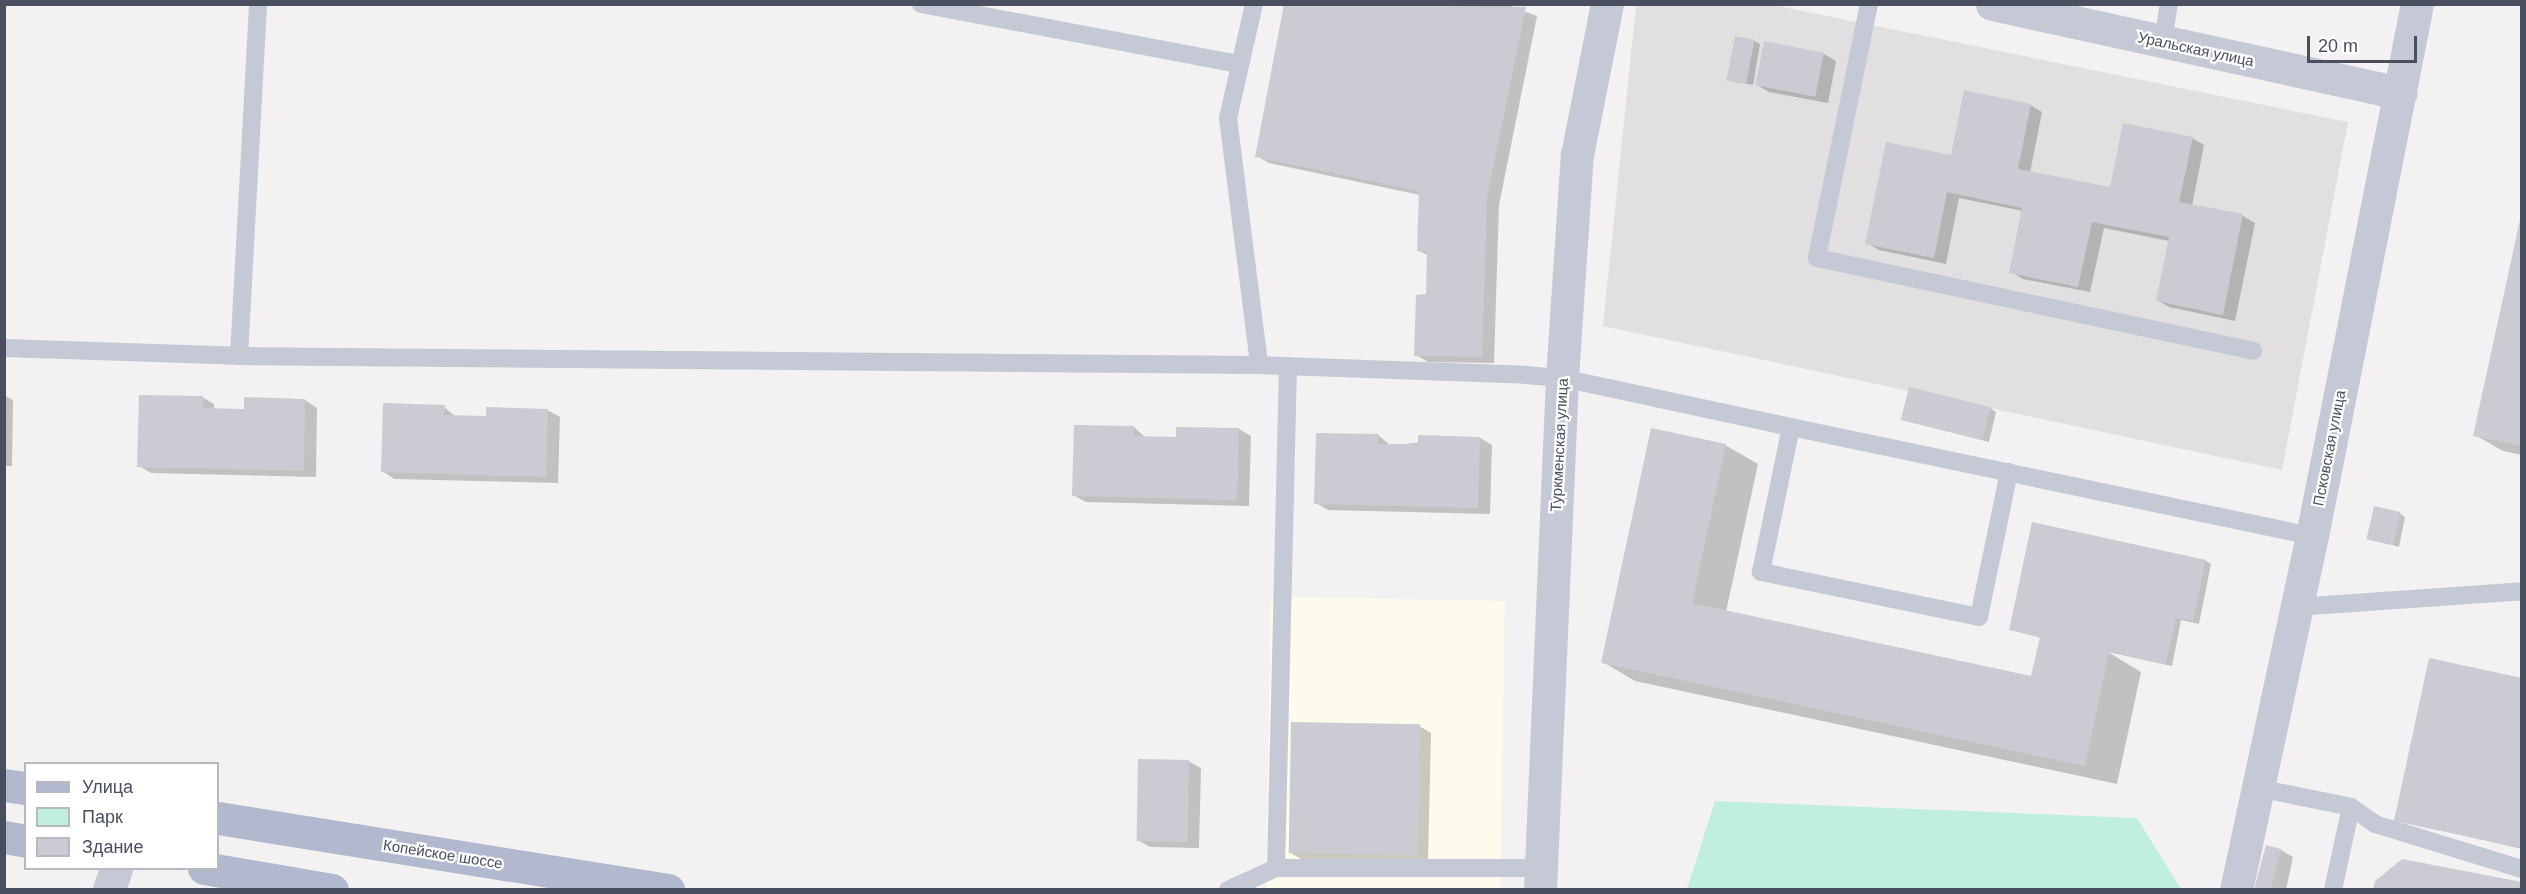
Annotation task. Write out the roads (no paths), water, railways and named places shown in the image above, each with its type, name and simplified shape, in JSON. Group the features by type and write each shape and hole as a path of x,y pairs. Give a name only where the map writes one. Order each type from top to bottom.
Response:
{"main road":[{"path":"4,784 24,788"},
{"name":"Копейское шоссе","path":"219,818 668,890"},
{"path":"4,837 24,841"},
{"path":"216,870 332,890"}],"street":[{"name":"Туркменская улица","path":"1540,879 1562,378 1577,154 1607,4"},
{"name":"Уральская улица","path":"1992,4 2400,93"},
{"name":"Псковская улица","path":"2236,890 2312,536 2417,4"},
{"path":"109,890 115,870"}],"lane":[{"path":"239,356 258,4"},
{"path":"921,4 1240,64"},
{"path":"1254,4 1228,118 1259,365"},
{"path":"1869,4 1817,258 2253,351"},
{"path":"2163,41 2169,4"},
{"path":"4,348 239,356 1259,365 1562,378 2312,536"},
{"path":"1276,868 1288,367"},
{"path":"1791,426 1761,572 1980,617 2008,472"},
{"path":"2296,608 2522,591"},
{"path":"2258,788 2351,807 2375,824 2522,869"},
{"path":"2333,890 2351,807"},
{"path":"1228,890 1276,868 1540,879"}]}
